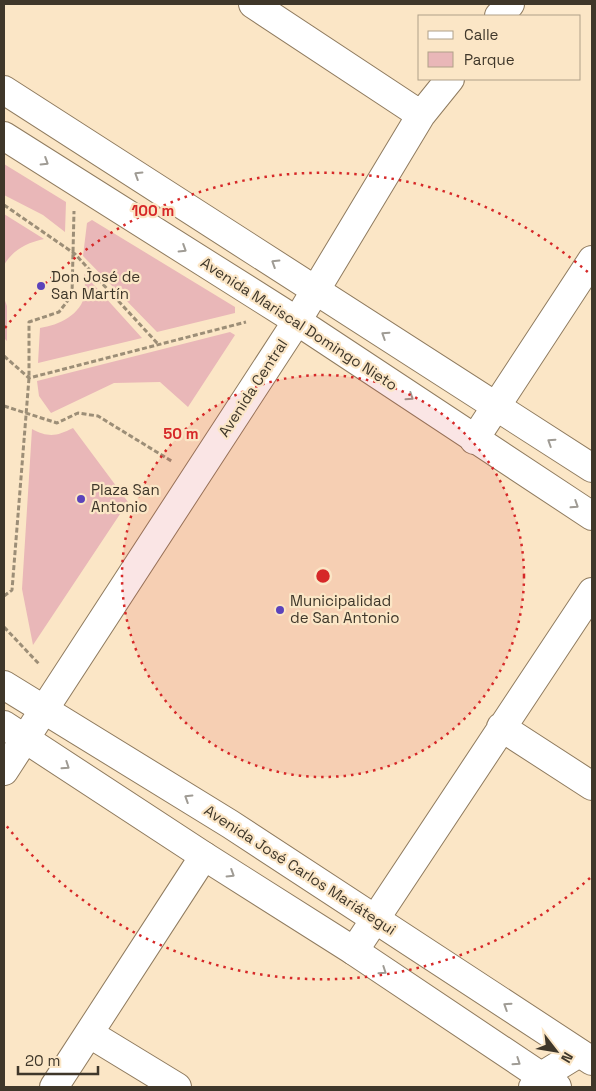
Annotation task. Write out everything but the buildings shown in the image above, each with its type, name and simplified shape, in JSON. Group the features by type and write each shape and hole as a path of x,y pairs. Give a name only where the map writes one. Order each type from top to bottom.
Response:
{"street":[{"path":"253,4 422,115"},
{"path":"500,15 510,4"},
{"name":"Avenida Central","path":"4,771 15,732 44,710 297,321 422,115 449,80"},
{"path":"4,90 584,463 553,491"},
{"name":"Avenida Mariscal Domingo Nieto","path":"4,136 297,321 474,440 592,516"},
{"path":"474,440 592,260"},
{"path":"354,951 592,592"},
{"name":"Avenida José Carlos Mariátegui","path":"4,685 222,819 586,1057"},
{"path":"501,727 592,786"},
{"path":"15,732 204,856 354,951 544,1084 586,1057"},
{"path":"54,1087 204,856"},
{"path":"90,1034 177,1087"}],"path":[{"path":"4,205 75,254 158,345"},
{"path":"4,596 12,590 29,378 29,322 59,312 72,295 75,254 74,208"},
{"path":"29,378 247,322"},
{"path":"4,356 29,378"},
{"path":"4,406 57,424 78,413 98,416 173,462"},
{"path":"168,470 179,454"},
{"path":"4,627 42,668 47,659"}],"green space":[{"path":"4,164 66,202 65,232 43,215 4,195"},
{"path":"4,214 44,239 21,248 4,265"},
{"path":"92,220 235,307 235,313 157,332 83,256 87,223"},
{"path":"84,274 142,338 38,363 40,328 68,318 79,308 85,294"},
{"path":"4,298 7,306 7,341 4,338"},
{"path":"230,332 235,335 188,407 160,382 114,383 51,413 39,396 37,381"},
{"path":"73,428 128,502 33,645 22,589 32,429 43,434 53,435"}],"place":[{"name":"Don José de San Martín","path":"41,286"},
{"name":"Plaza San Antonio","path":"81,499"},
{"name":"Municipalidad de San Antonio","path":"280,610"}]}
